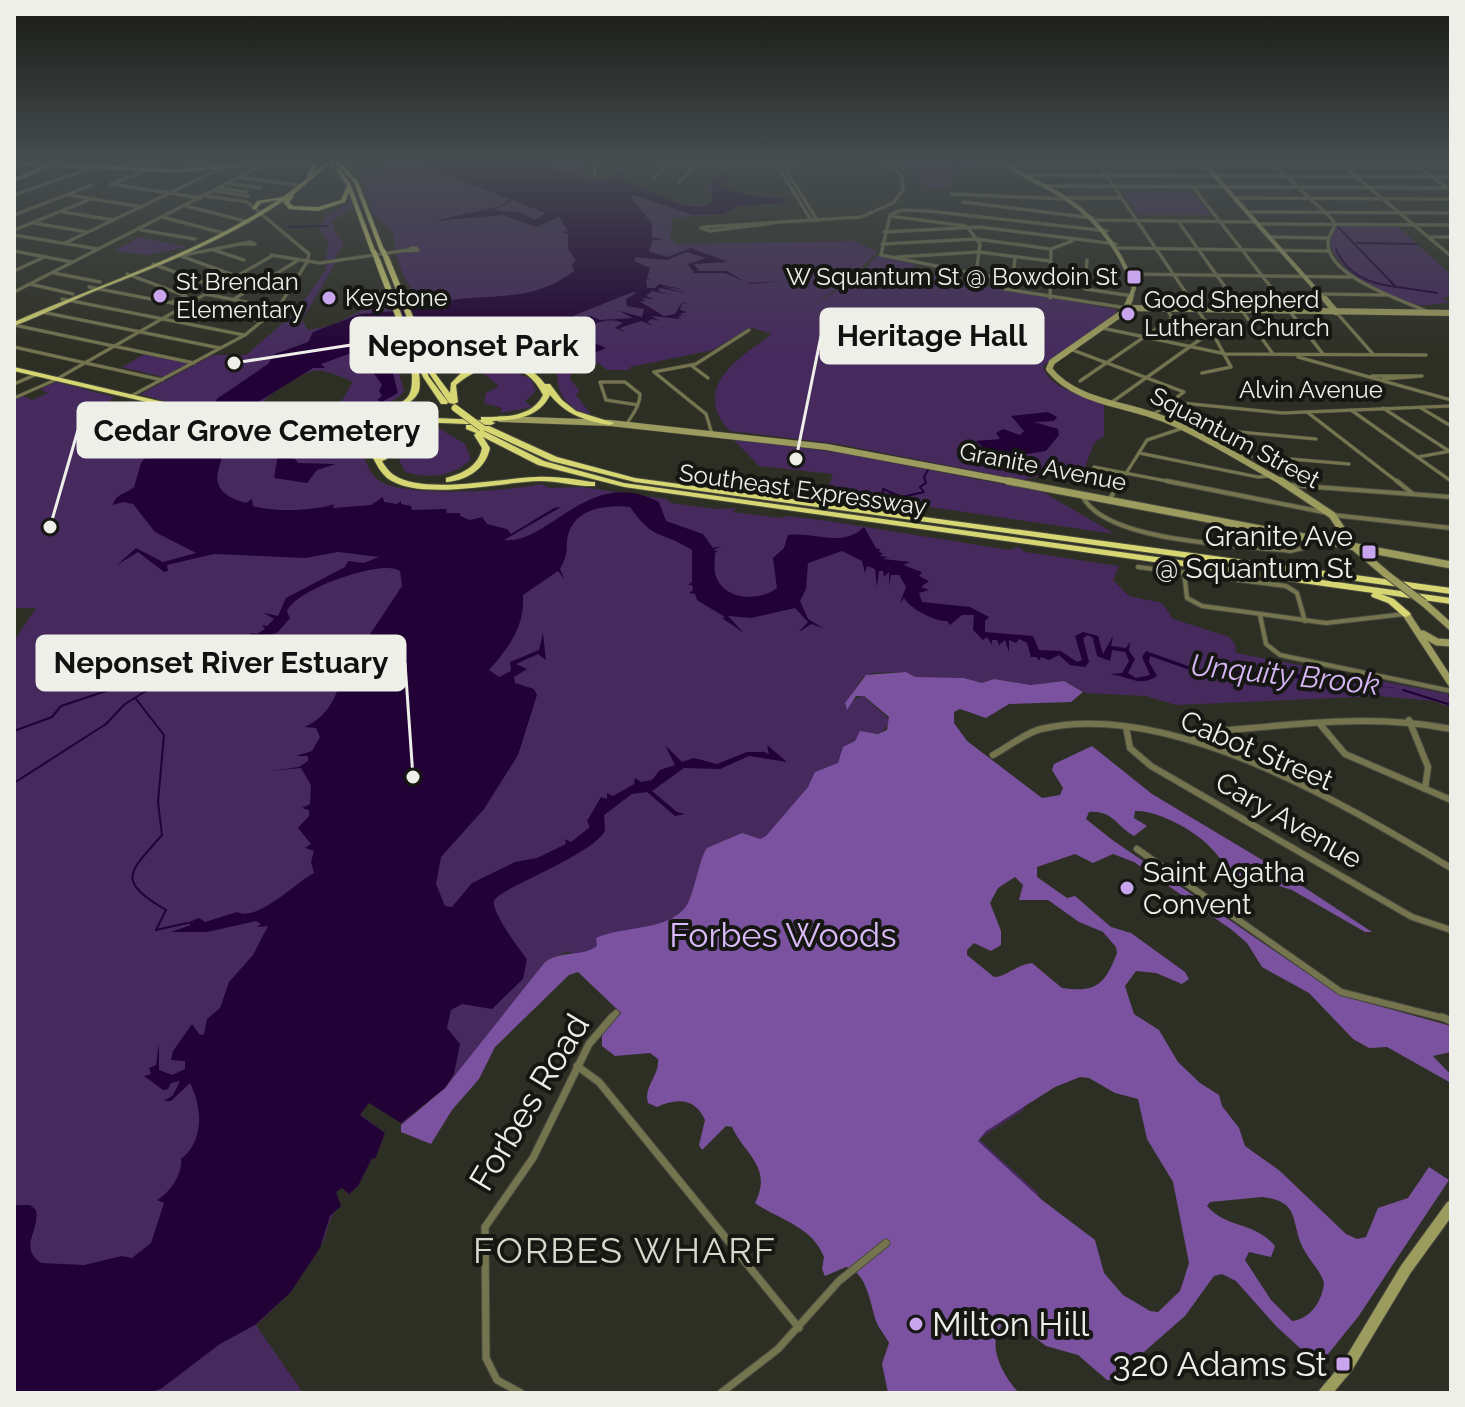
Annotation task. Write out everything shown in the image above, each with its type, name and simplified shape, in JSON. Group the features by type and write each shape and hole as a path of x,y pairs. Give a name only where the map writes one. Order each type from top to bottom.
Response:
{"highway":[{"path":"14,323 73,294 178,255 238,225"},
{"path":"14,323 100,282 193,251 238,225"},
{"name":"Southeast Expressway","path":"366,225 414,340 453,407"},
{"path":"367,225 380,255"},
{"path":"414,340 435,360 449,366 509,363 532,368 544,376 564,409 610,423"},
{"name":"Southeast Expressway","path":"414,340 414,358 425,383 481,426 553,467 649,489 1267,576 1451,596"},
{"path":"297,412 375,410 399,405 415,391 414,358"},
{"path":"481,426 520,416 543,405 547,395 539,376 514,366 477,369 453,384 453,407 481,426 543,461 641,486 1451,596"},
{"name":"Granite Avenue","path":"14,369 130,397 206,410 443,421 481,426"},
{"name":"Granite Avenue","path":"286,413 481,426"},
{"path":"309,416 359,429 369,440 384,471 409,484 541,478 649,489"},
{"path":"443,421 402,426 385,437 379,449 389,470 403,479 422,482 464,474 478,466 486,454 481,426"},
{"path":"1267,576 1379,596 1406,614"}],"main road":[{"path":"1069,349 1128,308 1133,296 1129,274 1117,246 1101,225"},
{"path":"1260,225 1336,312"},
{"path":"1128,308 1451,314"},
{"name":"Squantum Street","path":"1069,349 1050,364 1049,372 1053,378 1112,402 1154,414 1288,485 1330,513 1353,546 1451,627"},
{"name":"Granite Avenue","path":"481,426 610,423 827,447 1451,565"},
{"name":"Granite Avenue","path":"481,426 626,426"},
{"path":"1406,614 1451,683"},
{"path":"1419,630 1433,640 1451,643"},
{"path":"1325,1393 1347,1367 1406,1269 1451,1207"}],"street":[{"path":"44,225 88,232"},
{"path":"65,243 104,225"},
{"path":"14,292 147,225"},
{"path":"192,225 223,233"},
{"path":"130,397 245,335 278,308 309,254 276,225"},
{"path":"714,227 749,225"},
{"path":"887,225 881,255 1013,281"},
{"path":"960,225 1155,249 1328,251"},
{"path":"1054,225 1107,231"},
{"path":"1140,225 1212,331 1231,367 1202,373"},
{"path":"1181,225 1273,355"},
{"path":"1221,225 1323,355"},
{"path":"1322,225 1451,225"},
{"path":"1335,225 1327,238 1328,251 1337,266 1353,277 1429,313"},
{"path":"1414,225 1450,254"},
{"path":"884,232 979,227"},
{"path":"968,228 976,239 979,252 976,274"},
{"path":"138,229 195,239"},
{"path":"14,233 99,249"},
{"path":"1271,237 1327,238"},
{"path":"1428,237 1451,237"},
{"path":"882,244 976,239 1051,249 1078,240"},
{"path":"193,251 250,242"},
{"path":"211,249 244,260"},
{"path":"1050,298 1051,249"},
{"path":"14,398 57,379 271,255 307,262 408,250"},
{"path":"892,258 979,252 1050,261"},
{"path":"15,253 73,262"},
{"path":"178,255 237,276"},
{"path":"14,271 44,257"},
{"path":"1012,290 1015,257"},
{"path":"1087,260 1089,271 1084,277 1085,289 1133,296"},
{"path":"234,299 297,261"},
{"path":"156,263 217,287"},
{"path":"52,272 100,282"},
{"path":"127,274 186,296 171,303"},
{"path":"1129,274 1353,277"},
{"path":"29,284 73,294"},
{"path":"91,287 263,322"},
{"path":"1005,289 1128,308"},
{"path":"205,294 278,308"},
{"path":"1321,294 1391,295"},
{"path":"64,299 245,335"},
{"path":"1080,381 1172,318 1167,309"},
{"path":"40,312 221,348"},
{"path":"1336,312 1374,355"},
{"path":"14,323 195,363"},
{"path":"1102,328 1226,354 1426,355"},
{"path":"712,434 703,412 654,372 692,366 749,330"},
{"path":"1112,402 1212,331"},
{"path":"14,347 163,380"},
{"path":"1069,349 1184,392 1154,414"},
{"path":"1290,355 1451,403"},
{"path":"692,366 708,378"},
{"path":"14,384 37,374"},
{"path":"1365,376 1422,376 1374,379"},
{"path":"626,426 638,405 641,397 630,385 600,382 606,400 638,405"},
{"name":"Alvin Avenue","path":"1172,402 1282,413 1451,403"},
{"path":"1419,407 1451,426"},
{"path":"1383,408 1450,451"},
{"path":"1349,409 1451,481"},
{"path":"1306,412 1414,495"},
{"path":"1108,500 1148,439 1183,428 1316,439"},
{"path":"1417,458 1450,451"},
{"path":"1139,453 1258,477 1271,476"},
{"path":"1231,454 1349,464"},
{"path":"1094,467 1330,513 1451,528"},
{"path":"1288,485 1451,497"},
{"path":"1082,495 1092,509 1128,528 1147,533 1290,551 1303,548 1309,538"},
{"path":"1138,567 1293,589 1305,621"},
{"path":"1184,572 1187,596 1193,603 1331,623 1406,614"},
{"path":"1260,615 1266,644 1280,655 1451,691"},
{"path":"1409,720 1428,767 1425,789"},
{"path":"1193,739 1209,732 1319,723 1409,720 1451,729"},
{"name":"Cabot Street","path":"993,755 1015,737 1043,726 1079,723 1126,727 1193,739 1295,783 1451,868"},
{"path":"1319,723 1341,751 1451,800"},
{"name":"Cary Avenue","path":"1126,727 1132,751 1151,766 1412,917 1451,930"},
{"path":"1137,849 1341,992 1365,1001 1422,1010 1451,1021"},
{"name":"Forbes Road","path":"521,1393 497,1380 486,1358 484,1233 490,1216 533,1158 596,1033 616,1013"},
{"path":"577,1066 599,1082 799,1328"},
{"path":"721,1393 799,1328 839,1281 886,1243"}],"green space":[{"path":"321,225 333,225 344,244 334,259 326,260 329,241 319,229"},
{"name":"Forbes Woods","path":"384,225 672,225 670,237 676,244 855,241 877,252 853,276 811,307 858,277 877,256 915,264 910,269 1004,290 1115,309 1118,313 1043,366 1046,374 1059,386 1104,403 1104,436 1094,443 1085,467 1022,480 838,444 731,431 717,411 717,386 731,366 772,334 750,327 713,350 630,367 629,370 607,370 599,363 572,369 570,379 579,390 576,395 592,416 570,406 559,387 557,372 507,359 458,363 439,350 432,336 393,341 392,350 404,391 390,402 374,406 338,407 353,382 315,371 287,384 256,409 242,409 237,415 245,418 239,427 267,430 315,424 337,426 358,436 367,465 377,479 408,489 457,492 541,484 550,488 580,487 715,509 737,508 732,512 828,521 1009,550 1019,547 1025,552 1119,566 1113,580 1129,596 1162,603 1173,619 1229,637 1235,644 1236,653 1448,694 1451,707 1433,701 1380,696 1176,705 1146,696 1086,693 1064,681 1031,685 994,679 982,683 964,678 915,677 903,672 873,673 862,678 844,707 862,695 891,721 881,733 859,733 855,741 843,748 839,763 884,980 1025,1109 979,1139 1039,1194 996,1238 568,951 545,962 464,1068 404,1122 369,1103 360,1114 385,1133 375,1159 372,1158 358,1186 349,1194 342,1188 336,1192 341,1206 330,1220 319,1249 290,1289 256,1325 303,1393 14,1393 14,641 36,608 14,608 14,400 23,396 33,400 48,393 40,389 56,382 114,397 84,425 93,430 130,401 151,406 130,428 152,431 141,444 148,444 180,412 204,414 209,408 141,394 213,355 246,355 297,311 327,268 325,264 336,262 302,320 308,330 330,326 365,309 420,300 401,269 393,233"},
{"path":"1338,225 1396,225 1451,275 1451,297 1443,297 1449,303 1419,305 1394,298 1350,272 1332,249 1330,238"},
{"path":"140,237 186,247 147,255 115,251"},
{"path":"145,354 189,363 163,377 122,367"},
{"path":"512,371 531,379 536,391 525,401 532,407 500,413 502,408 484,403 486,393 499,386 483,373"},
{"path":"435,426 465,444 471,459 457,470 440,475 405,472 397,455 407,445 392,439 409,428"},
{"path":"733,439 842,453 1043,492 1115,534 827,492 833,474 759,466"},
{"name":"Forbes Woods","path":"906,672 915,677 964,678 982,683 994,679 1031,685 1064,681 1083,692 1071,702 1009,704 986,718 960,709 954,712 954,723 967,741 1042,798 1060,795 1063,788 1052,770 1054,764 1092,746 1152,794 1269,864 1372,932 1365,932 1292,890 1261,880 1245,882 1202,840 1164,817 1135,811 1134,818 1147,826 1134,836 1109,816 1089,812 1086,819 1111,839 1339,995 1451,1026 1451,1052 1433,1056 1451,1075 1451,1083 1387,1047 1369,1048 1353,1039 1309,993 1262,967 1247,943 1232,930 1134,862 1113,854 1093,863 1075,854 1037,867 1037,877 1067,898 1075,896 1111,927 1131,933 1185,972 1189,979 1182,984 1156,973 1136,971 1125,986 1134,1014 1159,1030 1178,1062 1200,1083 1219,1095 1222,1106 1239,1128 1245,1146 1280,1171 1346,1234 1357,1239 1366,1237 1378,1208 1408,1198 1429,1167 1449,1180 1358,1317 1324,1359 1314,1361 1277,1327 1236,1281 1222,1274 1214,1276 1185,1316 1112,1380 1107,1380 1078,1355 1046,1346 1016,1323 1007,1321 996,1337 996,1347 1007,1377 1019,1393 888,1393 882,1364 889,1343 877,1324 867,1289 859,1275 846,1267 825,1276 822,1269 824,1257 812,1238 755,1203 760,1191 759,1171 732,1127 726,1126 702,1150 699,1145 705,1120 696,1107 678,1101 657,1107 648,1103 648,1091 657,1071 658,1059 650,1053 615,1056 602,1046 602,1035 621,1013 578,972 569,975 495,1047 479,1079 452,1110 431,1144 401,1132 401,1125 445,1088 545,962 591,949 597,946 596,938 607,934 672,918 689,901 707,848 742,833 760,839 766,836 808,787 815,772 838,763 843,747 855,741 860,731 878,734 887,730 889,717 864,696 856,696 847,710 845,703 866,675","holes":["1015,877 1023,885 1019,900 1048,900 1079,922 1103,932 1116,947 1113,964 1098,984 1084,989 1062,988 1032,963 994,977 967,955 967,950 974,943 991,951 1001,945 1001,931 990,903 998,888","1080,1077 1089,1078 1115,1093 1138,1099 1147,1139 1173,1182 1189,1263 1180,1291 1158,1312 1150,1311 1123,1295 1104,1273 1095,1240 1042,1200 978,1141 986,1131 1055,1087","1262,1197 1274,1199 1289,1208 1303,1248 1324,1282 1318,1302 1310,1313 1292,1321 1271,1300 1245,1260 1249,1252 1271,1257 1275,1246 1258,1232 1215,1213 1207,1206 1210,1202"]}],"water":[{"path":"564,225 652,225 652,237 663,240 653,240 649,251 667,257 691,248 728,262 694,264 699,271 727,271 745,282 725,273 694,273 688,264 706,258 686,252 667,260 636,257 634,261 650,268 647,278 652,280 646,279 647,288 655,288 659,284 689,291 661,286 685,293 660,288 658,291 672,295 652,291 646,296 654,299 641,298 646,301 639,301 664,316 675,314 682,302 689,304 682,303 680,310 687,312 679,314 692,317 651,316 660,321 652,319 647,322 653,326 641,321 619,328 625,332 615,328 623,323 614,320 588,326 592,329 585,327 596,321 588,318 591,316 600,320 633,318 618,311 642,317 644,309 627,306 626,299 636,293 633,292 575,315 569,321 590,341 606,348 596,352 568,335 561,337 566,332 549,322 523,329 530,333 519,331 527,335 518,332 507,337 510,344 521,340 542,344 539,346 543,349 533,354 526,350 535,347 530,343 500,353 506,346 496,343 485,349 494,342 501,343 497,340 512,326 483,329 488,333 477,330 474,333 481,337 473,334 467,341 468,331 448,333 447,341 438,333 406,333 388,339 387,348 382,351 382,360 391,366 398,393 382,402 377,400 382,396 379,391 382,385 371,369 376,364 374,350 354,352 321,364 325,368 313,368 237,415 245,418 236,433 243,433 234,435 230,440 234,441 227,442 217,477 223,492 246,503 252,499 253,506 284,510 334,504 333,508 371,505 383,497 384,502 397,504 401,501 401,504 411,506 412,510 446,509 447,513 460,513 460,516 470,520 482,517 487,524 507,529 511,534 554,508 561,507 504,540 521,538 537,531 591,499 612,493 634,493 659,502 666,521 703,534 713,548 722,546 713,550 718,551 715,553 715,573 719,582 733,594 751,597 777,588 773,558 784,548 788,535 838,538 847,537 864,527 876,548 881,550 878,552 883,553 880,556 888,557 883,559 910,562 903,565 922,572 919,576 929,581 921,587 929,590 919,593 922,602 970,607 989,617 985,621 985,632 1033,636 1039,650 1061,651 1077,662 1082,660 1075,636 1083,632 1098,636 1103,654 1113,636 1111,646 1126,648 1130,642 1129,651 1135,659 1128,673 1136,678 1150,675 1142,657 1146,651 1199,670 1290,673 1402,689 1318,679 1204,675 1150,656 1149,662 1157,676 1145,681 1134,680 1110,674 1122,673 1129,661 1125,652 1112,650 1110,661 1097,656 1093,638 1088,635 1083,638 1089,662 1085,667 1070,665 1059,655 1049,660 1041,657 1039,661 1037,657 1031,657 1027,643 1019,639 1016,643 1009,640 1009,652 1005,640 999,645 997,640 992,640 992,645 987,637 983,640 973,630 974,615 962,615 950,625 947,621 917,610 904,598 900,603 906,587 899,575 891,575 889,586 889,572 884,577 883,571 879,571 877,587 875,569 867,566 865,573 862,561 842,551 808,563 806,589 800,601 808,619 823,628 811,624 798,633 808,622 795,608 751,618 728,616 744,633 697,600 695,594 689,593 693,590 692,585 688,585 692,582 692,550 652,531 630,507 604,507 586,513 569,532 560,569 564,579 558,571 523,595 521,617 514,636 489,670 499,677 511,671 510,662 539,650 543,633 546,660 538,654 516,664 534,672 527,669 514,677 515,683 534,689 537,695 518,755 484,809 441,857 436,884 445,906 452,907 472,883 515,862 537,858 566,844 565,839 571,842 590,827 587,821 601,797 607,799 607,793 613,796 634,784 635,778 641,782 652,780 660,770 675,765 665,745 682,762 694,758 717,764 747,752 765,752 769,755 767,745 787,762 749,756 720,769 684,768 652,791 677,812 685,814 675,816 647,792 632,794 604,815 605,831 581,852 510,889 494,901 506,930 527,959 523,979 492,1009 462,1004 451,1010 447,1028 460,1044 454,1074 445,1088 401,1123 369,1103 360,1115 385,1133 375,1159 372,1158 358,1186 349,1194 342,1188 336,1192 341,1206 330,1216 320,1248 290,1293 255,1325 220,1344 162,1388 150,1393 14,1393 14,1205 30,1205 36,1210 30,1245 34,1257 41,1263 84,1265 122,1256 132,1258 151,1243 164,1203 157,1200 175,1182 181,1159 198,1133 199,1113 190,1083 171,1101 164,1101 173,1095 180,1081 171,1083 168,1089 163,1090 144,1076 151,1074 149,1068 156,1065 159,1043 159,1070 172,1075 185,1069 185,1061 171,1060 173,1051 192,1024 200,1035 204,1034 207,1019 220,1008 229,982 253,955 268,926 257,927 261,924 256,921 207,932 171,932 191,925 187,923 199,918 205,922 237,912 255,912 314,873 311,862 314,851 305,848 311,844 298,828 309,816 309,810 302,808 310,804 311,785 301,768 271,771 299,767 308,761 308,756 296,756 312,751 320,737 316,728 304,727 321,716 333,700 340,681 338,663 357,654 402,586 400,571 390,568 358,573 320,586 293,604 287,612 290,618 277,633 263,636 205,667 184,669 154,686 188,662 208,661 210,656 219,654 217,651 223,653 233,648 230,644 248,641 246,638 252,638 250,633 257,634 265,629 262,625 267,626 274,619 264,613 278,616 286,598 345,567 348,561 364,563 379,557 338,552 305,558 214,554 167,565 168,571 164,572 138,552 117,565 136,548 163,562 196,553 155,532 133,504 123,502 113,505 114,501 134,487 141,463 160,440 190,416 206,413 218,398 268,364 275,354 308,342 313,332 360,314 415,309 436,298 443,301 513,295 543,288 574,271 572,264 576,261 568,249 568,234 563,232 568,231"},
{"path":"1048,412 1057,417 1054,421 1034,422 1058,429 1059,435 1046,451 996,459 976,441 1000,439 996,433 1003,429 1020,435 1024,431 1011,416"},
{"path":"283,444 291,446 288,449 298,463 336,464 317,470 307,483 274,478 278,454 268,454 279,451 275,448"}],"waterway":[{"path":"288,227 327,226"},
{"path":"1336,249 1340,258 1360,277 1396,287 1338,227"},
{"path":"1357,243 1416,244"},
{"path":"1398,287 1437,293"},
{"path":"871,504 882,497 883,489 902,497 924,492 920,487 926,483 924,477 928,470"},
{"path":"14,731 52,717 61,706 127,684 146,689"},
{"path":"14,783 106,724 125,704 154,686"},
{"name":"Unquity Brook","path":"1403,690 1451,705"},
{"path":"136,699 164,735 158,802 162,835 141,859 132,876 140,891 166,910 156,930 187,923"}],"place":[{"name":"W Squantum St @ Bowdoin St","path":"1134,277"},
{"name":"St Brendan Elementary","path":"160,296"},
{"name":"Keystone","path":"329,298"},
{"name":"Good Shepherd Lutheran Church","path":"1128,314"},
{"name":"Neponset Park","path":"234,363"},
{"name":"Heritage Hall","path":"796,459"},
{"name":"Cedar Grove Cemetery","path":"50,527"},
{"name":"Granite Ave @ Squantum St","path":"1369,552"},
{"name":"Neponset River Estuary","path":"413,777"},
{"name":"Saint Agatha Convent","path":"1127,888"},
{"name":"Milton Hill","path":"916,1324"},
{"name":"320 Adams St","path":"1343,1364"}],"district":[{"name":"FORBES WHARF","path":"625,1250"}]}
